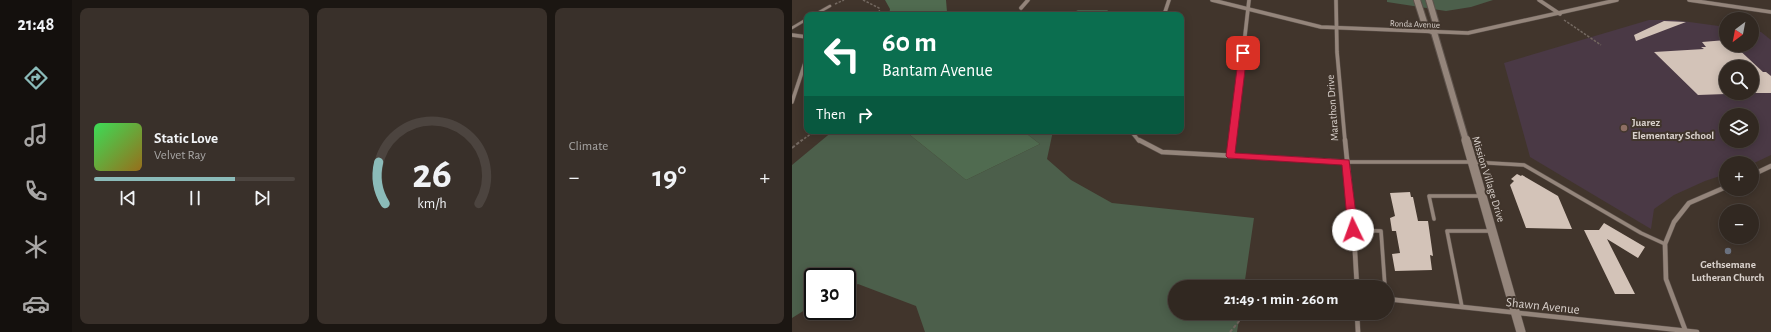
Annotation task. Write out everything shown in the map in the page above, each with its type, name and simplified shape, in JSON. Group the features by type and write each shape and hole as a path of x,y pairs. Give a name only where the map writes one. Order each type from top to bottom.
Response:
{"main road":[{"name":"Mission Village Drive","path":"1417,0 1426,28 1434,32"},
{"name":"Mission Village Drive","path":"1429,0 1437,27 1434,32 1517,313 1521,332"}],"street":[{"path":"1021,8 1028,0"},
{"path":"1165,12 1169,0"},
{"name":"Ronda Avenue","path":"1212,0 1308,25 1336,28 1434,32 1482,31 1617,0"},
{"path":"1231,156 1249,0"},
{"name":"Marathon Drive","path":"1336,0 1336,28 1357,280"},
{"path":"1540,0 1560,14"},
{"path":"1689,0 1706,1 1771,12"},
{"path":"792,35 804,37"},
{"path":"792,102 804,66"},
{"path":"1133,134 1140,142 1162,152 1346,162"},
{"path":"1759,172 1771,166"},
{"path":"1686,331 1666,279 1665,244 1674,222 1689,204 1719,190"},
{"name":"Shawn Avenue","path":"1394,300 1697,332"},
{"path":"1357,320 1358,332"}],"lane":[{"path":"819,12 830,6"},
{"path":"792,28 804,21"},
{"path":"1346,162 1472,162 1524,165 1641,233 1665,244"},
{"path":"1434,218 1429,196 1482,196"},
{"path":"1353,230 1381,231 1384,280"},
{"path":"1462,307 1447,231 1492,231"}],"path":[{"path":"830,6 844,0"},
{"path":"863,0 879,8 880,12"},
{"path":"1556,15 1601,45"},
{"path":"792,148 811,134"},
{"path":"1230,332 1240,320"}],"shaded area":[{"name":"Juarez Elementary School","path":"1649,20 1675,20 1719,26 1719,52 1759,52 1759,32 1771,40 1771,155 1759,161 1759,156 1719,156 1719,176 1674,195 1654,209 1651,229 1530,157 1504,63"}],"green space":[{"path":"885,0 946,0 947,12 890,12 890,9"},
{"path":"1387,0 1493,0 1471,7 1446,11 1387,2"},
{"path":"1078,10 1108,10 1107,12 1074,12"},
{"path":"829,134 909,134 966,180 1040,144 1027,134 1052,134 1047,159 1071,180 1112,203 1254,218 1245,280 1168,280 1168,320 1239,320 1237,332 925,332 916,306 858,284 856,285 856,268 804,268 804,311 792,318 792,165"},
{"path":"909,134 1027,134 1040,144 966,180"}],"building":[{"path":"1664,21 1686,22 1636,41 1634,35"},
{"path":"1719,41 1719,52 1742,52 1750,60 1719,60 1719,94 1698,95 1654,52 1704,49 1701,47 1706,47 1702,42"},
{"path":"1759,68 1771,76 1771,93 1759,93"},
{"path":"1517,174 1522,175 1558,196 1572,229 1526,228 1510,185 1514,181 1511,179"},
{"path":"1410,192 1411,197 1413,197 1418,221 1428,221 1433,256 1430,255 1432,270 1395,271 1392,254 1400,253 1396,231 1392,231 1390,218 1395,216 1390,193"},
{"path":"1604,223 1645,247 1638,258 1607,239 1635,294 1615,294 1584,230 1599,230"}],"place":[{"name":"Juarez Elementary School","path":"1624,128"},
{"name":"Gethsemane Lutheran Church","path":"1728,251"}],"route":[{"path":"1243,53 1231,156 1346,162 1353,230"}]}
